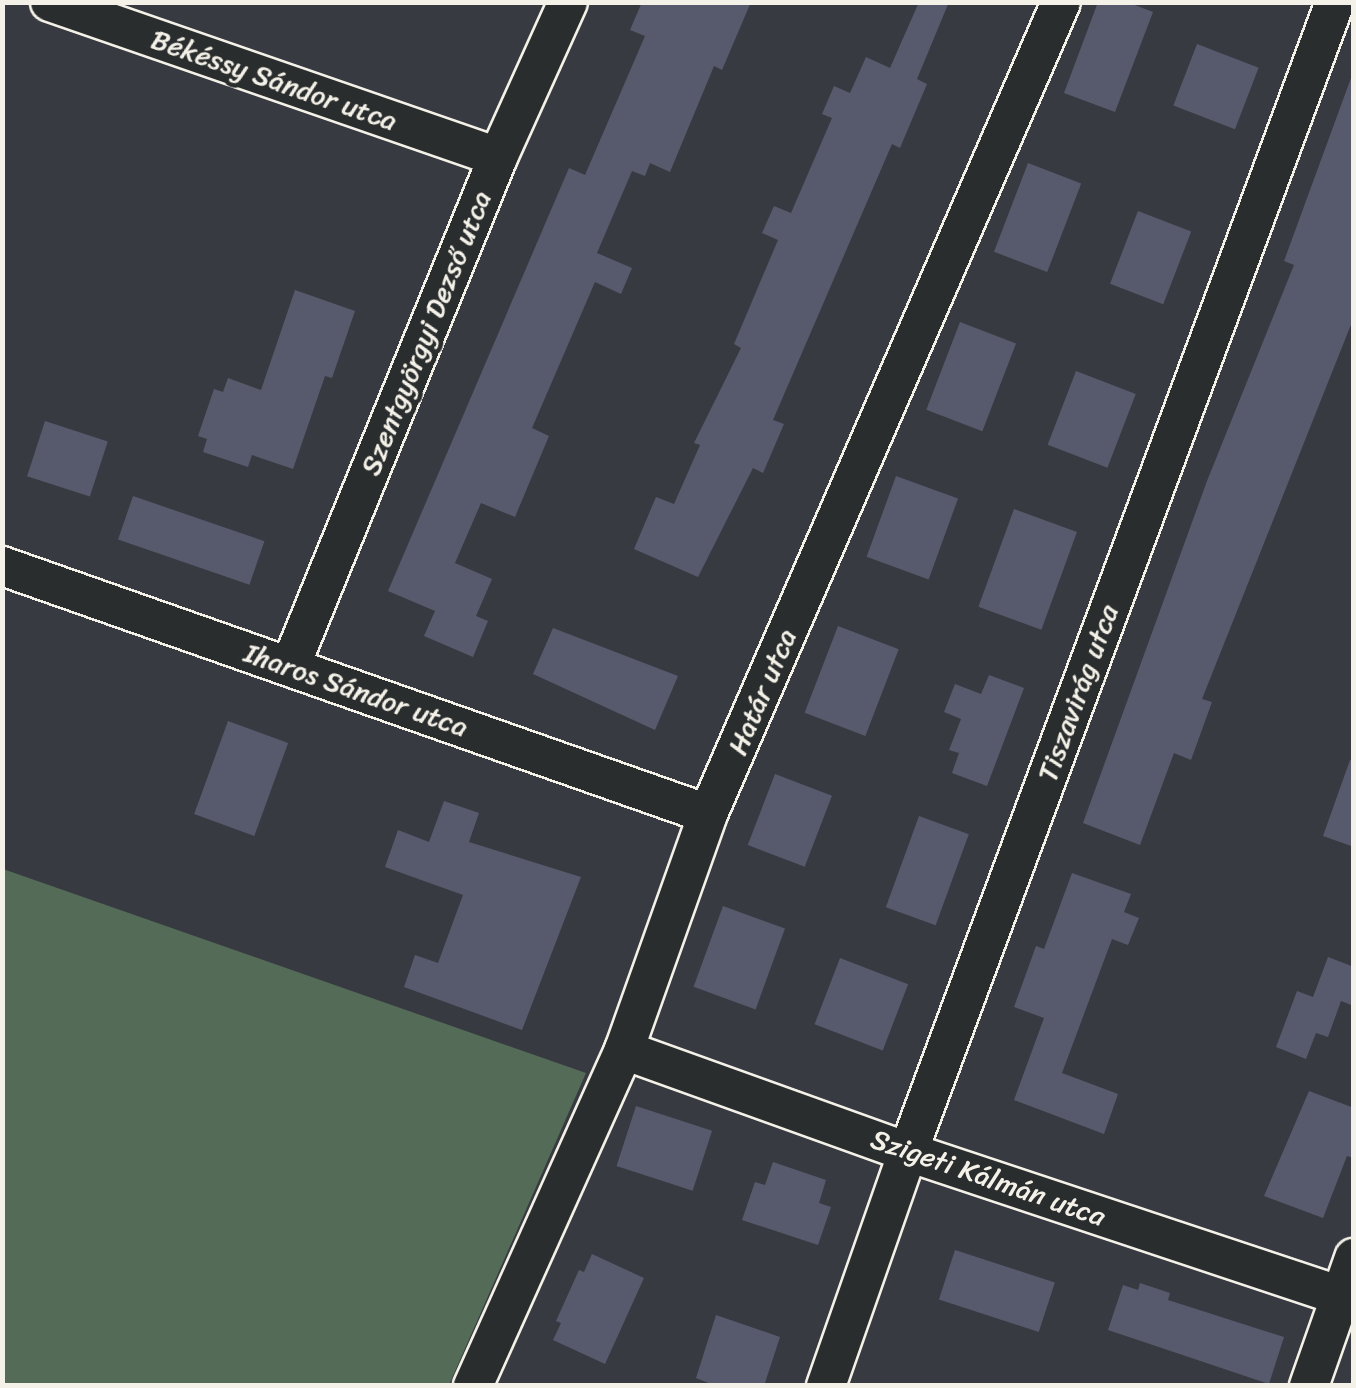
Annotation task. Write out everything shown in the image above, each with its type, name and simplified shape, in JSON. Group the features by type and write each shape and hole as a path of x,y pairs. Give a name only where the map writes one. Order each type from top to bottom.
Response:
{"street":[{"name":"Békéssy Sándor utca","path":"50,2 498,157"},
{"name":"Szentgyörgyi Dezső utca","path":"290,666 498,157 568,2"},
{"name":"Határ utca","path":"473,1386 624,1050 708,814 1062,2"},
{"name":"Tiszavirág utca","path":"826,1386 908,1152 1335,2"},
{"name":"Iharos Sándor utca","path":"2,566 708,814"},
{"name":"Szigeti Kálmán utca","path":"624,1050 908,1152 1347,1298"},
{"path":"1308,1386 1347,1298 1354,1258"}],"green space":[{"path":"3,869 586,1073 449,1385 3,1385"}],"building":[{"path":"642,2 751,2 722,70 714,66 670,172 650,163 645,176 632,171 597,253 632,268 621,294 595,282 532,428 549,436 515,517 481,503 455,563 492,579 476,616 488,621 473,657 424,636 435,611 388,591 569,168 585,175 645,36 630,30"},
{"path":"919,2 949,2 917,79 927,84 900,148 892,144 773,420 784,424 763,473 753,468 698,577 634,549 656,497 674,504 700,445 694,443 741,348 734,344 778,240 762,233 774,206 791,213 832,118 822,114 834,86 850,93 866,57 890,68"},
{"path":"1098,2 1127,2 1153,12 1115,112 1064,93"},
{"path":"1197,44 1259,68 1235,129 1173,106"},
{"path":"1351,78 1354,317 1202,699 1212,702 1191,760 1174,753 1140,845 1083,823 1207,481 1294,265 1284,261"},
{"path":"1028,163 1081,183 1047,272 994,252"},
{"path":"1138,211 1191,231 1163,304 1110,284"},
{"path":"295,290 355,311 332,378 325,376 293,469 252,455 248,467 203,452 207,439 198,436 214,389 223,392 228,378 261,390"},
{"path":"960,322 1016,344 982,431 926,410"},
{"path":"1076,371 1136,394 1107,468 1048,445"},
{"path":"45,421 108,441 90,497 27,476"},
{"path":"896,476 958,499 929,579 867,557"},
{"path":"133,496 264,541 249,585 118,539"},
{"path":"1014,509 1077,532 1041,630 978,607"},
{"path":"838,626 899,649 865,736 805,713"},
{"path":"553,628 678,676 655,730 533,674"},
{"path":"989,675 1024,688 987,786 952,773 959,753 949,750 961,719 944,712 955,684 981,694"},
{"path":"228,721 288,743 254,836 194,814"},
{"path":"1350,760 1354,761 1354,847 1323,836"},
{"path":"775,774 832,796 805,867 748,845"},
{"path":"444,801 479,813 469,842 581,877 522,1030 404,987 415,955 438,963 463,895 385,867 398,830 429,842"},
{"path":"919,816 969,834 936,925 886,907"},
{"path":"1072,873 1131,894 1124,912 1139,918 1128,945 1112,939 1062,1073 1118,1094 1104,1134 1014,1100 1044,1018 1014,1007 1036,946 1044,949"},
{"path":"723,906 785,929 756,1009 694,987"},
{"path":"1328,957 1354,967 1354,1006 1341,1001 1328,1037 1316,1033 1306,1059 1276,1047 1297,991 1313,997"},
{"path":"840,958 908,984 883,1050 815,1024"},
{"path":"1309,1091 1354,1108 1354,1158 1347,1156 1323,1218 1264,1196"},
{"path":"636,1106 712,1131 693,1191 617,1166"},
{"path":"773,1162 826,1180 819,1203 831,1207 818,1245 742,1220 755,1182 765,1185"},
{"path":"955,1250 1055,1282 1039,1332 939,1299"},
{"path":"592,1254 644,1278 605,1364 553,1340 561,1323 556,1321 579,1270 584,1272"},
{"path":"1140,1283 1170,1293 1168,1300 1284,1337 1269,1384 1108,1330 1123,1285 1138,1290"},
{"path":"716,1315 780,1337 764,1386 716,1386 696,1378"}]}
